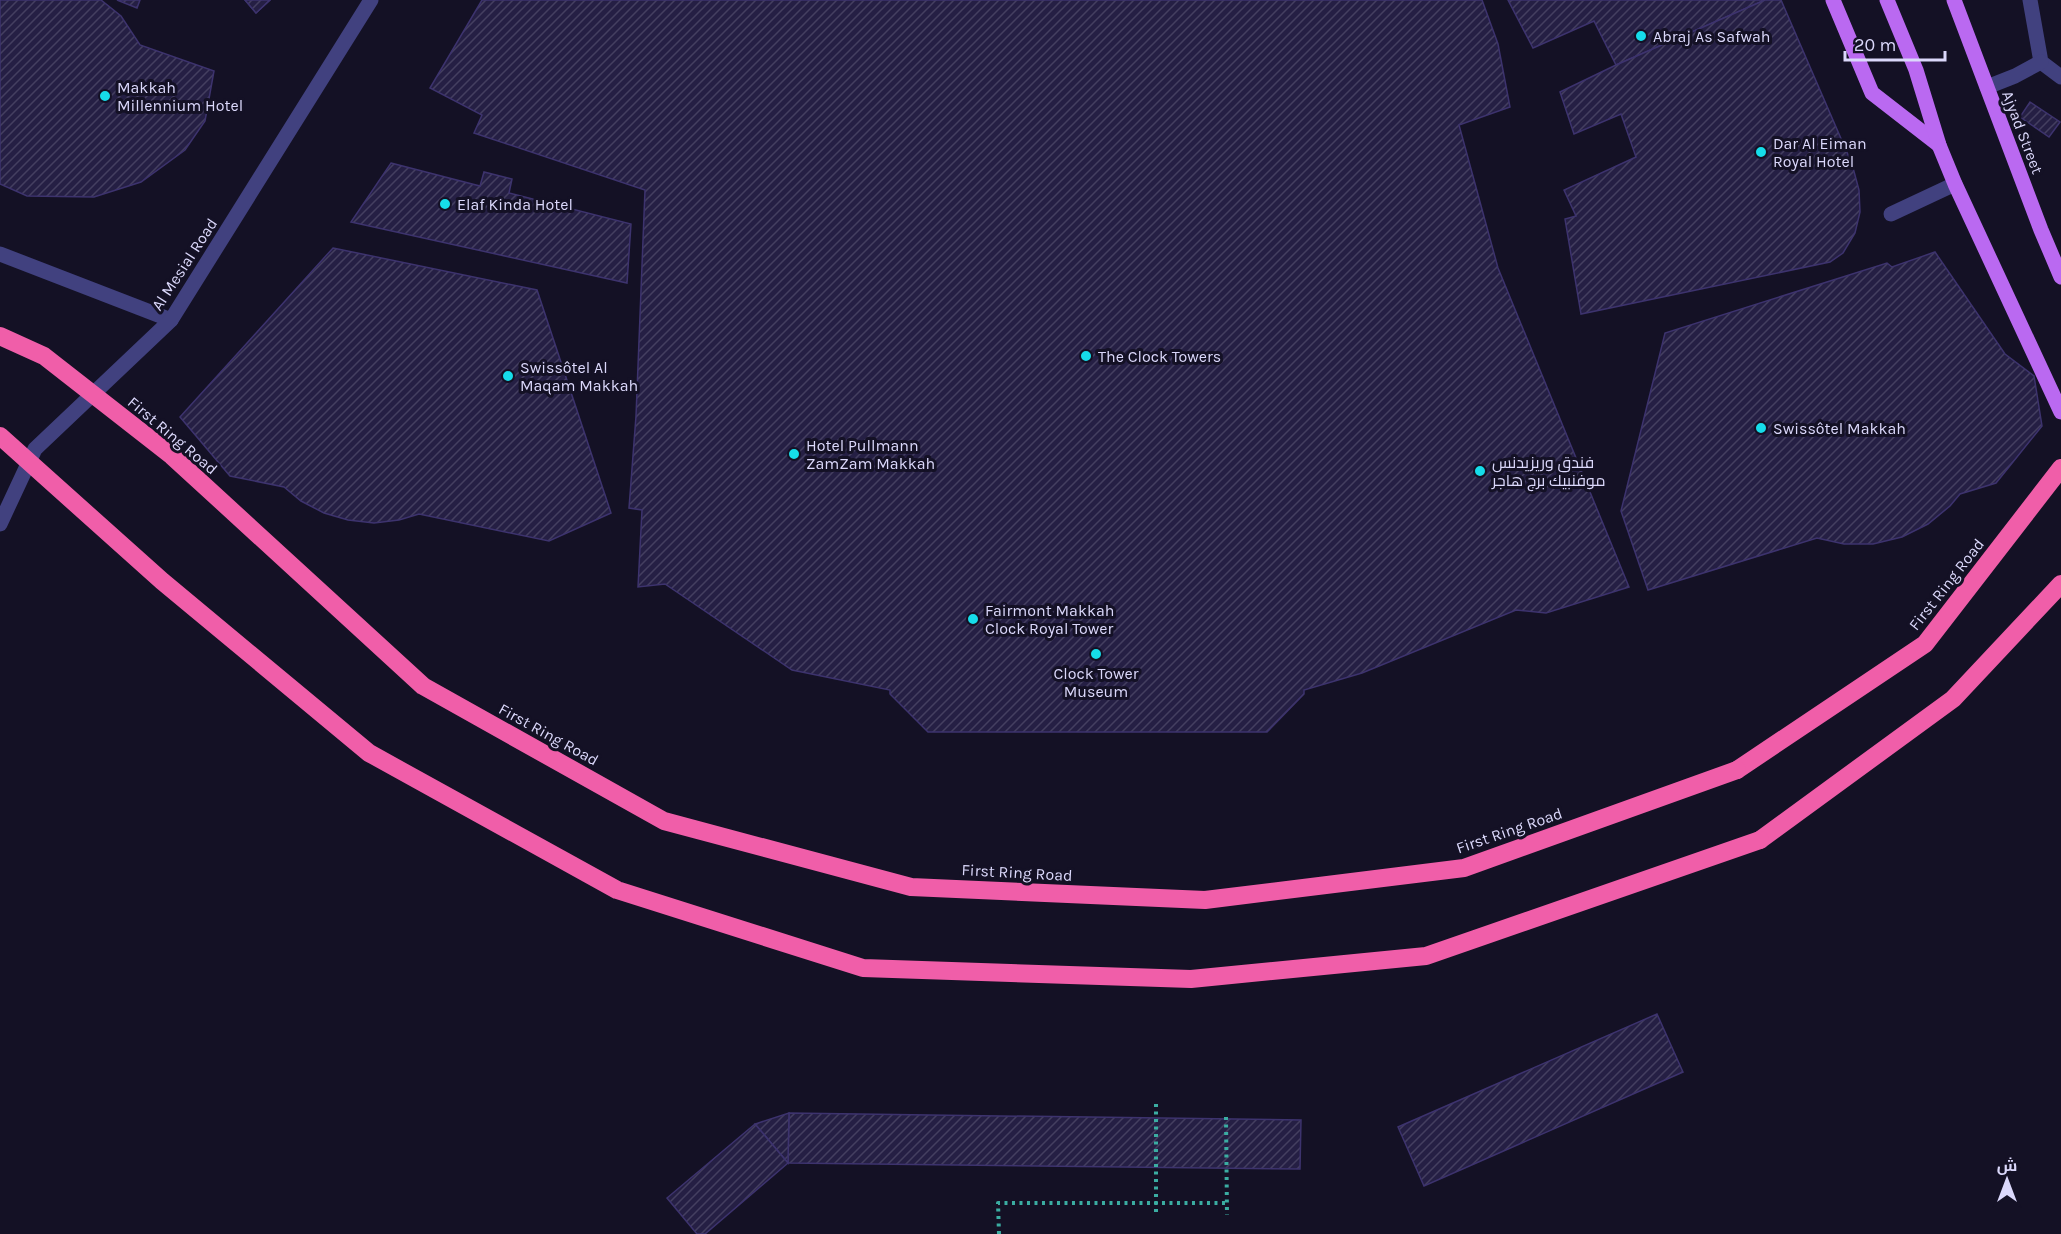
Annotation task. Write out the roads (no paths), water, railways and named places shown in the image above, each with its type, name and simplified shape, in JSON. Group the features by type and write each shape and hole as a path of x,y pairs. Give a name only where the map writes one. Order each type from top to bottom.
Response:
{"highway":[{"name":"First Ring Road","path":"0,336 44,356 172,456 423,686 664,821 911,887 1205,900 1464,868 1737,770 1925,644 2061,468"},
{"path":"0,436 162,581 369,753 617,890 863,968 1191,979 1426,956 1760,840 1953,699 2061,584"}],"main road":[{"path":"1833,0 1872,93 1939,145"},
{"path":"1887,0 1916,70 1939,145 1955,184 2061,412"},
{"name":"Ajyad Street","path":"1954,0 2061,277"}],"street":[{"name":"Al Mesial Road","path":"0,524 35,449 171,320 371,0"},
{"path":"2030,0 2041,62 2061,77"},
{"path":"1987,87 2041,62"},
{"path":"1891,214 1955,184"},
{"path":"0,254 171,320"}],"place":[{"name":"Abraj As Safwah","path":"1641,36"},
{"name":"Makkah Millennium Hotel","path":"105,96"},
{"name":"Dar Al Eiman Royal Hotel","path":"1761,152"},
{"name":"Elaf Kinda Hotel","path":"445,204"},
{"name":"The Clock Towers","path":"1086,356"},
{"name":"Swissôtel Al Maqam Makkah","path":"508,376"},
{"name":"Swissôtel Makkah","path":"1761,428"},
{"name":"Hotel Pullmann ZamZam Makkah","path":"794,454"},
{"name":"فندق وريزيدنس موفنبيك برج هاجر","path":"1480,471"},
{"name":"Fairmont Makkah Clock Royal Tower","path":"973,619"},
{"name":"Clock Tower Museum","path":"1096,654"}]}
